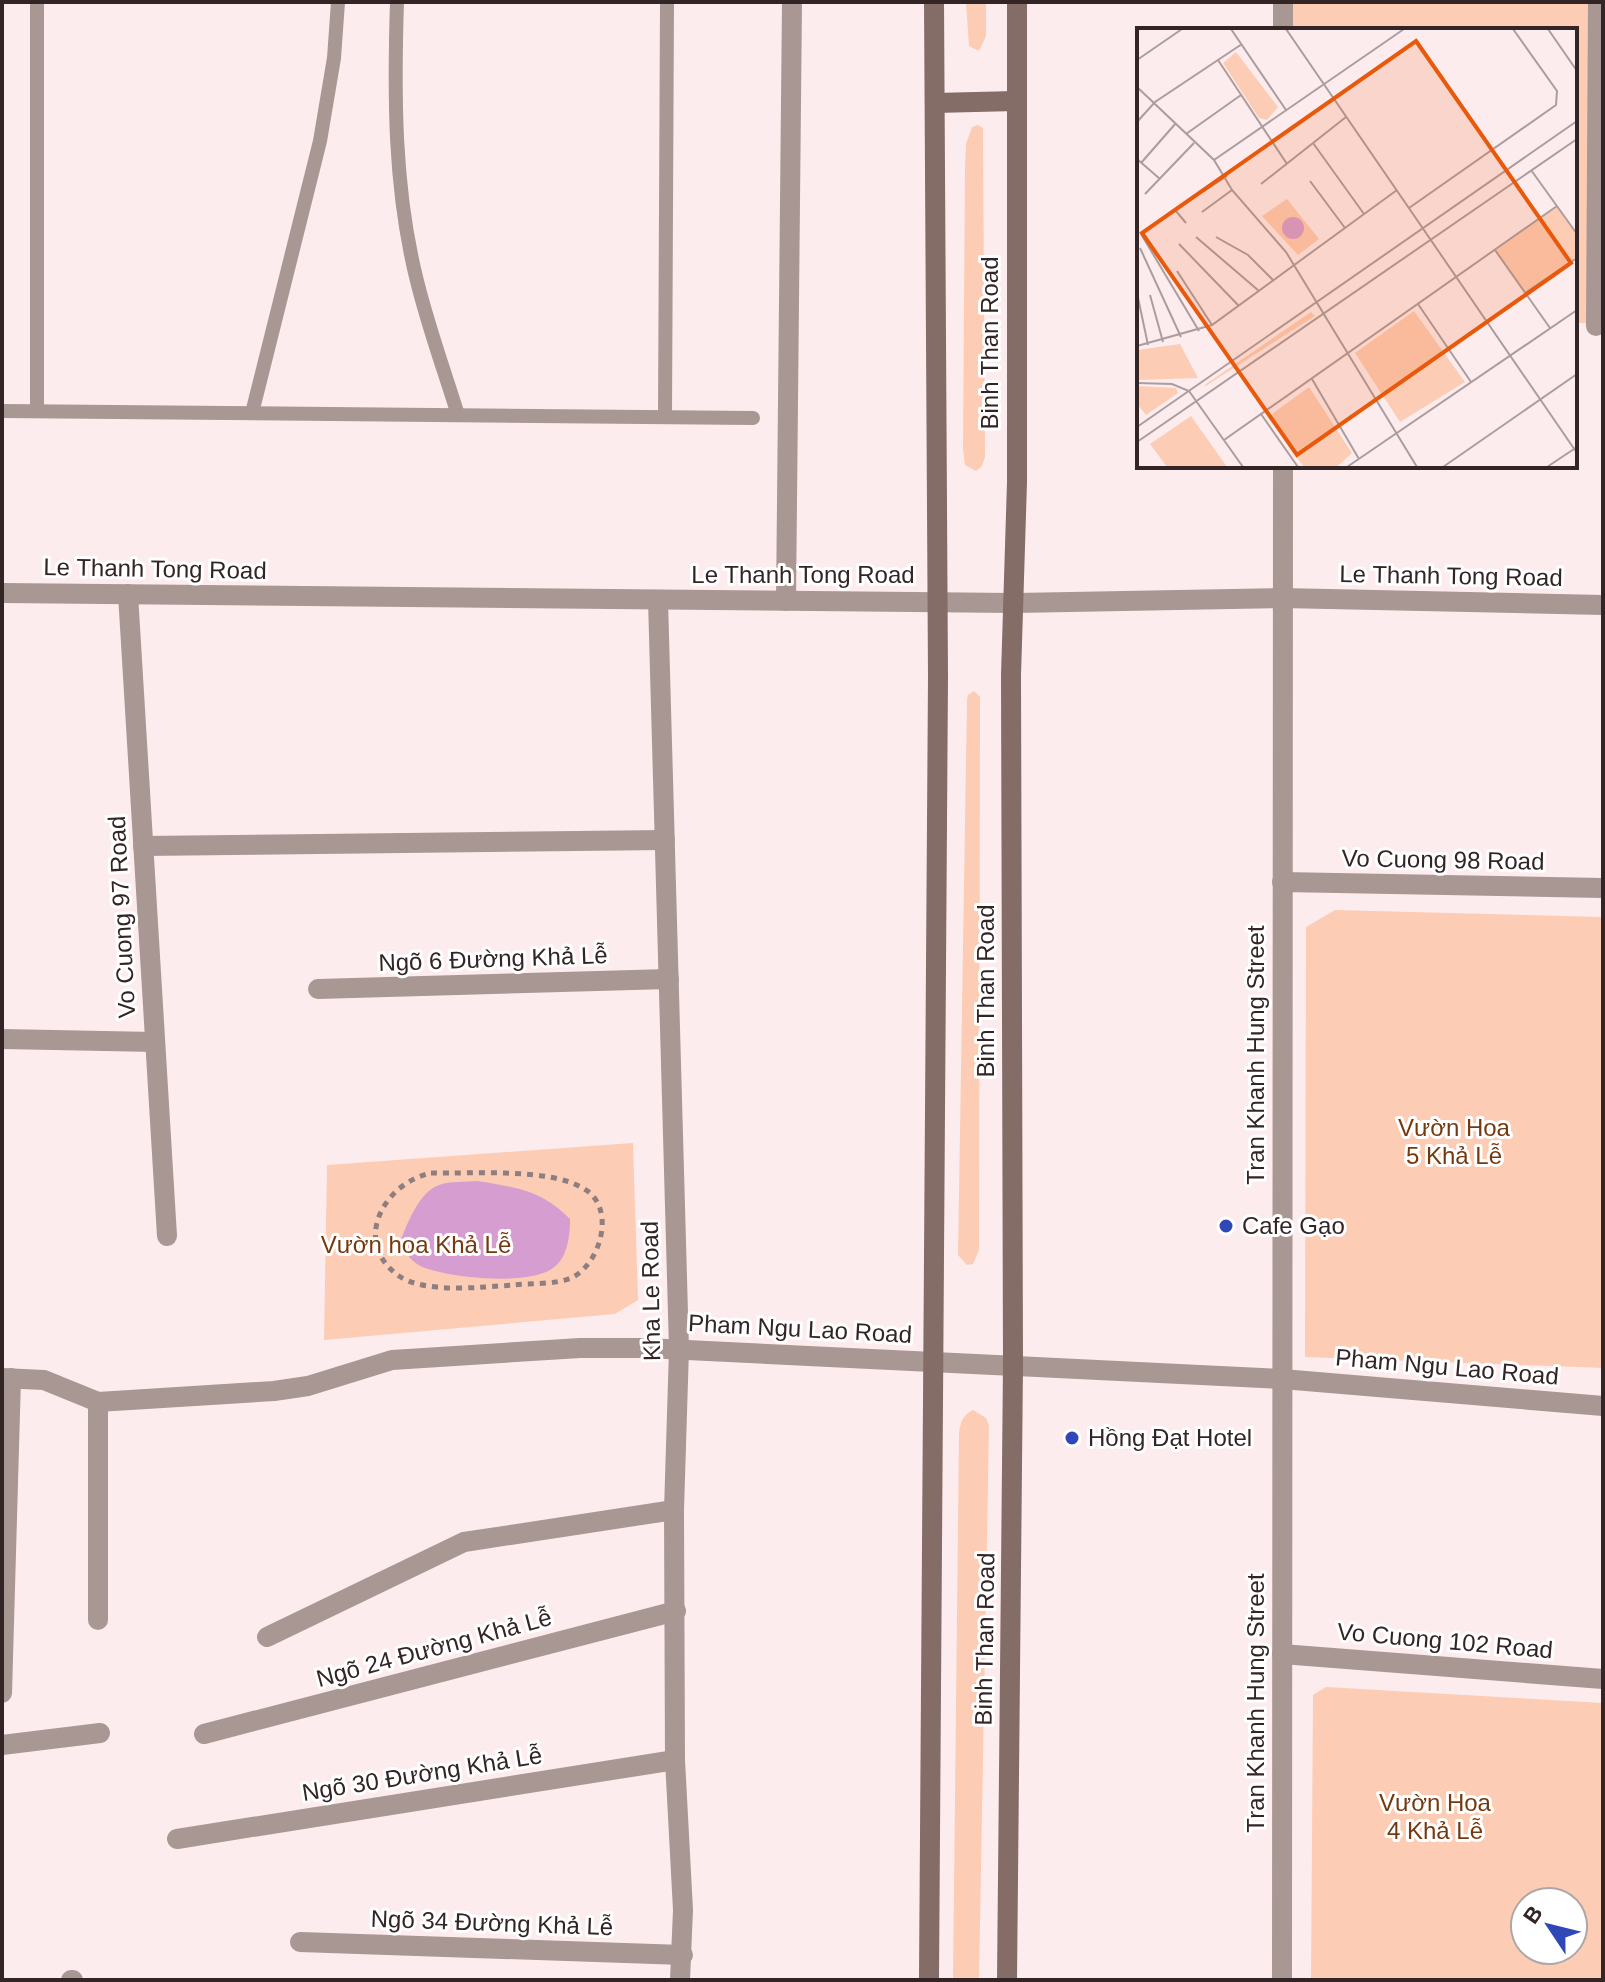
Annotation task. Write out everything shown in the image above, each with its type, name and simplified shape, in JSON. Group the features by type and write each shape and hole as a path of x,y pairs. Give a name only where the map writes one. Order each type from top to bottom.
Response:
{"main road":[{"name":"Binh Than Road","path":"929,1980 937,602 934,2"},
{"name":"Binh Than Road","path":"1007,1980 1013,1364 1011,690 1017,482 1017,2"},
{"path":"935,103 1016,101"}],"street":[{"path":"786,601 792,2"},
{"path":"1283,2 1283,28"},
{"path":"1577,326 1600,326 1598,2"},
{"name":"Tran Khanh Hung Street","path":"1282,1980 1283,468"},
{"name":"Le Thanh Tong Road","path":"2,593 1013,603 1282,598 1603,605"},
{"name":"Vo Cuong 97 Road","path":"128,594 167,1236"},
{"name":"Kha Le Road","path":"658,600 679,1349 674,1510 675,1760 683,1910 680,1980"},
{"path":"143,846 665,840"},
{"name":"Vo Cuong 98 Road","path":"1282,882 1603,888"},
{"name":"Ngõ 6 Đường Khả Lễ","path":"318,989 669,979"},
{"path":"2,1039 155,1042"},
{"name":"Pham Ngu Lao Road","path":"7,1378 44,1380 98,1402 274,1391 308,1386 392,1360 580,1348 679,1349 1282,1379 1603,1406"},
{"path":"2,1693 7,1378"},
{"path":"98,1402 98,1620"},
{"path":"267,1637 464,1542 674,1510"},
{"name":"Ngõ 24 Đường Khả Lễ","path":"204,1734 676,1611"},
{"name":"Vo Cuong 102 Road","path":"1282,1654 1603,1679"},
{"path":"2,1745 100,1733"},
{"name":"Ngõ 30 Đường Khả Lễ","path":"177,1839 675,1760"},
{"name":"Ngõ 34 Đường Khả Lễ","path":"300,1942 683,1955"}],"lane":[{"path":"37,2 37,411"},
{"path":"252,413 320,141 334,58 338,2"},
{"path":"397,2 399,174 416,280 458,415"},
{"path":"665,417 667,2"},
{"path":"2,411 753,418"}],"path":[{"path":"431,1173 552,1176 586,1190 596,1200 602,1227 596,1252 586,1269 569,1280 473,1288 423,1285 400,1277 385,1262 376,1245 374,1229 380,1212 400,1190 418,1176 431,1173"}],"green space":[{"path":"966,2 986,2 986,36 979,51 969,46"},
{"path":"1285,2 1595,2 1593,323 1577,323 1577,28 1285,28"},
{"path":"978,125 983,128 985,457 976,471 965,465 963,449 966,144 972,127"},
{"path":"974,691 980,697 979,1250 973,1264 967,1265 958,1255 967,700"},
{"name":"Vườn Hoa 5 Khả Lễ","path":"1335,910 1603,917 1603,1368 1305,1357 1306,927"},
{"name":"Vườn hoa Khả Lễ","path":"633,1143 638,1300 615,1314 324,1340 327,1165"},
{"path":"973,1410 986,1418 989,1426 979,1980 953,1980 959,1432 963,1419"},
{"name":"Vườn Hoa 4 Khả Lễ","path":"1326,1687 1603,1703 1603,1980 1311,1980 1313,1695"}],"shaded area":[{"path":"477,1181 516,1188 538,1196 570,1219 567,1247 556,1266 538,1275 506,1279 437,1272 410,1258 400,1242 425,1194 443,1184"}],"place":[{"name":"Cafe Gạo","path":"1226,1226"},
{"name":"Hồng Đạt Hotel","path":"1072,1438"}]}
